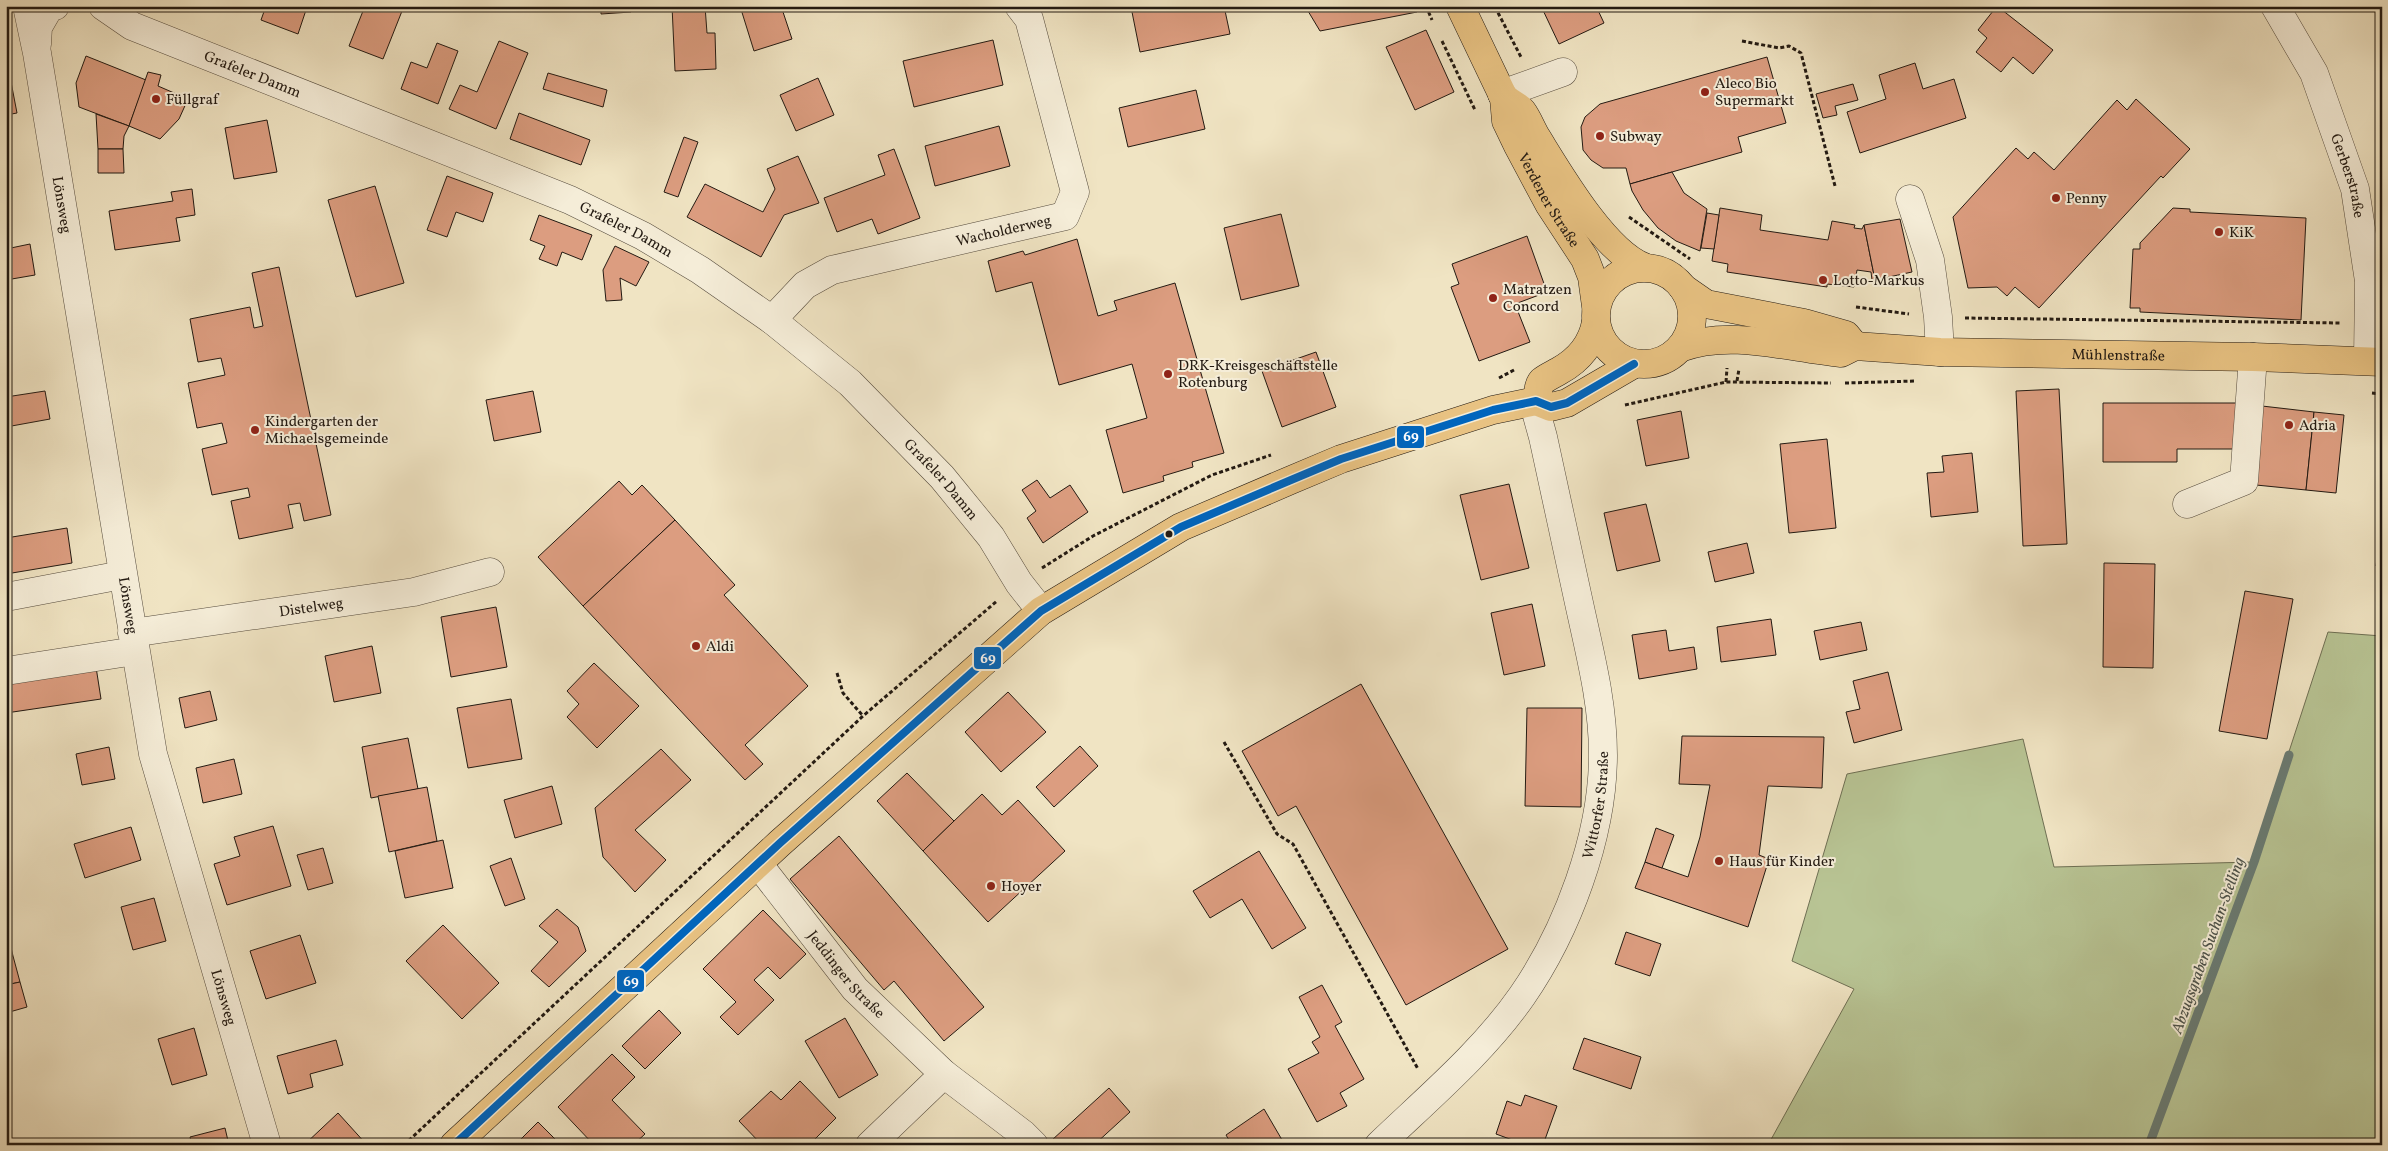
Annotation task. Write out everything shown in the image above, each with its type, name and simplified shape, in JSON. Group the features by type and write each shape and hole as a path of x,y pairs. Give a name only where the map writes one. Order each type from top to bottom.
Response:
{"main road":[{"name":"Verdener Straße","path":"1464,8 1502,94 1505,119 1518,146 1549,204 1585,259 1592,277 1596,314"},
{"name":"Verdener Straße","path":"1502,94 1522,111 1561,176 1601,232 1623,255 1644,268"},
{"path":"1533,401 1538,397 1540,384 1543,380 1567,366 1584,352 1593,336 1600,294 1613,278 1628,270 1644,268 1668,274 1683,288 1706,304 1804,323 1844,334 1855,346"},
{"path":"1596,314 1599,335 1608,349 1618,357 1634,364 1646,365 1663,360 1680,348 1687,337 1692,320 1690,303 1683,288"},
{"name":"Mühlenstraße","path":"1680,348 1704,341 1730,339 1841,353 1855,346 1940,352 2375,361"},
{"path":"454,1145 759,865 780,843 935,703 1041,611 1182,527 1341,459 1493,410 1533,401 1538,401 1552,407 1567,403 1634,364"}],"street":[{"name":"Lönsweg","path":"27,6 37,53 153,754 267,1145"},
{"name":"Lönsweg","path":"37,53 38,28 49,8 55,6"},
{"name":"Grafeler Damm","path":"103,6 132,26 570,200 651,240 700,270 772,320 850,383 942,477 990,537 1019,583 1041,611"},
{"name":"Wacholderweg","path":"772,320 805,285 832,270 1065,216 1075,192 1029,19 1019,6"},
{"name":"Gerberstraße","path":"2275,6 2314,73 2355,189 2370,281 2370,323 2375,361"},
{"path":"1502,94 1563,72"},
{"path":"1910,199 1930,260 1938,317 1940,352"},
{"path":"2186,504 2244,481 2253,357"},
{"name":"Wittorfer Straße","path":"1379,1145 1480,1047 1522,997 1551,947 1570,905 1587,857 1598,808 1603,756 1600,695 1543,437 1533,401"},
{"name":"Distelweg","path":"6,670 134,642 414,592 490,572"},
{"path":"6,597 122,574"},
{"name":"Jeddinger Straße","path":"759,865 855,989 944,1074 1023,1134 1034,1145"},
{"path":"870,1145 944,1074"}],"path":[{"path":"1742,42 1779,48 1788,46 1801,52 1835,186"},
{"path":"1631,218 1697,264"},
{"path":"1850,306 1938,317 2370,323"},
{"path":"837,674 843,693 864,716"},
{"path":"1224,742 1277,834 1293,844 1432,1094"}],"green space":[{"path":"2328,632 2382,636 2382,1145 1768,1145 1854,989 1792,961 1847,774 2023,739 2054,867 2253,862"}],"building":[{"path":"266,6 296,6 306,10 298,34 261,20"},
{"path":"365,6 404,6 383,59 349,46"},
{"path":"601,6 631,6 631,12 601,14"},
{"path":"672,6 705,6 707,33 715,33 716,69 675,71"},
{"path":"740,6 781,6 792,39 754,51"},
{"path":"1224,6 1230,34 1140,52 1131,7"},
{"path":"1305,6 1414,6 1417,12 1320,31"},
{"path":"1541,6 1596,6 1604,23 1559,44"},
{"path":"1997,6 2053,50 2033,74 2013,57 2001,72 1976,52 1987,38 1978,30"},
{"path":"1426,30 1454,92 1415,110 1386,47"},
{"path":"993,40 1003,85 914,107 903,61"},
{"path":"499,41 528,53 496,129 449,109 460,85 477,92"},
{"path":"437,43 458,51 438,104 401,89 411,62 427,68"},
{"path":"6,56 17,113 6,115"},
{"path":"86,56 146,80 129,126 79,107 76,83"},
{"path":"1767,57 1786,123 1738,137 1742,152 1630,184 1626,168 1603,168 1591,160 1583,150 1581,127 1585,117 1600,104"},
{"path":"1915,63 1923,89 1954,79 1966,118 1860,153 1847,112 1886,99 1879,75"},
{"path":"148,72 161,75 158,86 188,99 179,119 160,139 129,126"},
{"path":"548,73 607,90 603,107 543,89"},
{"path":"818,78 834,115 796,131 780,95"},
{"path":"1853,84 1858,100 1835,106 1837,115 1823,118 1816,94"},
{"path":"1196,90 1205,129 1128,147 1119,108"},
{"name":"Penny","path":"2136,99 2190,149 2163,178 2161,176 2039,308 2015,287 2007,296 1997,287 1968,288 1953,217 2016,148 2028,159 2034,152 2054,170 2117,100 2127,110"},
{"path":"519,113 590,140 581,165 510,139"},
{"path":"96,114 129,126 124,136 123,149 98,149"},
{"path":"267,120 277,172 234,179 225,128"},
{"path":"999,126 1010,166 935,186 925,146"},
{"path":"684,137 698,142 678,197 664,192"},
{"path":"98,149 123,149 124,173 98,173"},
{"path":"894,149 920,218 878,234 872,219 837,232 824,198 885,175 878,155"},
{"path":"798,156 819,203 784,215 761,257 687,217 705,184 763,212 775,189 767,169"},
{"path":"1672,172 1684,193 1707,209 1700,251 1676,241 1658,228 1643,210 1632,191 1630,184"},
{"path":"447,176 493,193 483,222 456,212 447,237 427,230"},
{"path":"375,186 404,283 356,297 328,200"},
{"path":"192,189 195,215 176,218 180,241 115,250 109,211 173,201 171,192"},
{"path":"1720,208 1762,215 1760,230 1828,240 1832,221 1855,225 1854,228 1862,229 1864,225 1875,280 1872,280 1871,272 1857,270 1854,287 1827,284 1827,287 1727,272 1728,264 1712,261"},
{"path":"2173,208 2190,209 2190,212 2306,218 2301,320 2140,312 2140,308 2130,308 2133,249 2140,249 2140,243"},
{"path":"1707,213 1719,215 1714,249 1701,248"},
{"path":"1281,214 1299,286 1241,300 1224,228"},
{"path":"539,215 592,235 582,260 562,252 557,266 539,259 545,246 530,240"},
{"path":"1900,219 1912,272 1875,280 1864,225"},
{"name":"Matratzen Concord","path":"1527,236 1547,292 1515,304 1530,342 1479,361 1451,287 1459,284 1452,264"},
{"name":"DRK-Kreisgeschäftstelle Rotenburg","path":"1077,239 1098,316 1117,310 1114,301 1175,283 1224,453 1192,462 1193,467 1163,476 1164,481 1123,493 1106,430 1147,418 1132,364 1059,385 1032,282 996,292 988,261 1023,251 1025,255"},
{"path":"30,244 35,275 6,280 6,249"},
{"path":"615,246 649,262 636,286 620,278 622,300 606,301 603,270"},
{"path":"279,267 331,515 304,521 300,503 288,505 293,528 239,539 231,501 250,497 248,488 212,495 202,449 227,443 222,423 197,428 188,383 225,375 221,358 198,362 190,319 250,307 254,328 263,326 252,273"},
{"path":"1316,352 1336,407 1282,427 1262,371"},
{"path":"2059,389 2067,544 2023,546 2016,391"},
{"path":"45,391 50,419 6,427 6,397"},
{"path":"533,391 541,432 494,441 486,400"},
{"path":"2103,403 2237,403 2237,449 2177,449 2177,462 2103,462"},
{"path":"2262,406 2314,412 2306,490 2256,485"},
{"path":"1681,411 1689,458 1646,466 1637,420"},
{"path":"2314,412 2344,415 2336,493 2306,490"},
{"path":"1827,439 1836,528 1789,533 1780,444"},
{"path":"1972,453 1978,512 1931,517 1927,473 1944,472 1942,456"},
{"path":"1037,480 1050,498 1070,485 1088,512 1043,543 1027,518 1036,511 1022,490"},
{"path":"619,481 632,495 642,485 675,520 583,606 538,557"},
{"path":"1509,484 1529,568 1481,580 1460,495"},
{"path":"1646,504 1660,561 1617,571 1604,513"},
{"path":"2382,518 2382,566 2376,566"},
{"name":"Aldi","path":"675,520 735,585 724,595 808,686 745,745 763,764 745,780 583,606"},
{"path":"67,528 72,563 6,574 6,538"},
{"path":"1747,543 1754,573 1715,582 1708,552"},
{"path":"2104,563 2155,564 2153,668 2103,667"},
{"path":"2245,591 2293,599 2267,739 2219,731"},
{"path":"1532,604 1545,666 1504,675 1491,613"},
{"path":"496,607 507,667 451,677 441,617"},
{"path":"1771,619 1776,655 1721,662 1717,627"},
{"path":"1861,622 1867,650 1820,660 1814,631"},
{"path":"1666,630 1669,651 1694,647 1697,669 1639,679 1632,635"},
{"path":"372,646 381,693 334,702 325,656"},
{"path":"594,663 639,706 597,748 567,717 579,704 567,691"},
{"path":"96,667 101,699 6,713 6,681"},
{"path":"1888,672 1902,730 1854,743 1846,712 1860,709 1853,681"},
{"path":"1361,684 1508,949 1406,1005 1296,806 1278,816 1242,751"},
{"path":"210,691 217,720 185,728 179,698"},
{"path":"1008,692 1046,732 1001,772 965,732"},
{"path":"511,699 522,759 468,768 457,708"},
{"path":"1527,708 1582,708 1581,807 1525,806"},
{"path":"1682,736 1824,737 1822,788 1768,786 1759,855 1769,859 1748,927 1635,888 1645,862 1688,877 1700,837 1710,785 1679,784"},
{"path":"408,738 418,789 371,798 362,747"},
{"path":"1080,746 1098,766 1054,807 1036,787"},
{"path":"109,747 115,779 82,785 76,754"},
{"path":"661,749 691,780 635,830 666,860 635,892 603,857 595,808"},
{"path":"234,759 242,794 203,803 196,768"},
{"path":"907,773 954,821 923,851 877,801"},
{"path":"552,786 562,824 515,838 504,800"},
{"path":"427,787 437,841 389,852 378,796"},
{"name":"Hoyer","path":"982,794 1002,815 1018,800 1065,851 988,922 923,851"},
{"path":"273,826 291,886 227,905 214,864 240,856 234,837"},
{"path":"131,827 141,860 85,878 74,844"},
{"path":"1656,828 1674,835 1662,868 1645,862"},
{"path":"839,836 984,1007 944,1041 894,981 884,990 790,879"},
{"path":"443,840 453,888 405,898 395,851"},
{"path":"323,848 333,883 308,890 297,855"},
{"path":"1259,851 1306,928 1272,949 1242,899 1210,918 1193,891"},
{"path":"511,858 525,899 505,906 490,866"},
{"path":"154,898 166,941 133,950 121,907"},
{"path":"557,909 578,927 586,951 549,987 531,971 558,942 539,926"},
{"path":"763,910 806,954 780,979 768,967 754,980 774,1000 738,1035 720,1017 736,1002 703,969"},
{"path":"443,925 499,983 462,1019 406,961"},
{"path":"6,930 13,956 6,958"},
{"path":"1626,932 1661,944 1650,976 1615,964"},
{"path":"300,935 316,983 266,999 250,951"},
{"path":"13,956 20,982 6,985 6,958"},
{"path":"20,982 27,1007 6,1013 6,985"},
{"path":"1322,985 1342,1022 1335,1026 1364,1079 1340,1093 1347,1106 1317,1122 1288,1069 1319,1053 1312,1042 1320,1037 1299,997"},
{"path":"659,1010 681,1033 645,1069 622,1046"},
{"path":"845,1018 878,1075 839,1098 805,1041"},
{"path":"194,1028 207,1075 172,1085 158,1039"},
{"path":"1584,1038 1641,1057 1631,1089 1573,1069"},
{"path":"336,1040 343,1065 310,1074 313,1087 288,1094 277,1056"},
{"path":"612,1054 635,1077 612,1100 645,1134 633,1145 594,1145 558,1107"},
{"path":"800,1081 836,1118 809,1145 762,1145 739,1121 771,1091 781,1100"},
{"path":"1109,1088 1130,1112 1094,1145 1056,1145 1052,1140"},
{"path":"1525,1095 1557,1106 1543,1145 1526,1145 1496,1134 1507,1101 1521,1106"},
{"path":"1264,1109 1285,1145 1232,1145 1226,1135"},
{"path":"338,1113 367,1145 304,1145"},
{"path":"538,1122 561,1145 515,1145"},
{"path":"225,1128 229,1145 192,1145 190,1137"}],"waterway":[{"name":"Abzugsgraben Suchan-Stelling","path":"2149,1145 2254,862 2289,755"}],"transit line":[{"name":"69","path":"454,1145 780,843 1041,611 1181,527 1341,459 1493,410 1536,401 1551,407 1567,403 1634,364"}],"place":[{"name":"Aleco Bio Supermarkt","path":"1705,92"},
{"name":"Füllgraf","path":"156,99"},
{"name":"Subway","path":"1600,136"},
{"name":"Penny","path":"2056,198"},
{"name":"KiK","path":"2219,232"},
{"name":"Lotto-Markus","path":"1823,280"},
{"name":"Matratzen Concord","path":"1493,298"},
{"name":"DRK-Kreisgeschäftstelle Rotenburg","path":"1168,374"},
{"name":"Adria","path":"2289,425"},
{"name":"Kindergarten der Michaelsgemeinde","path":"255,430"},
{"name":"Aldi","path":"696,646"},
{"name":"Haus für Kinder","path":"1719,861"},
{"name":"Hoyer","path":"991,886"}]}
